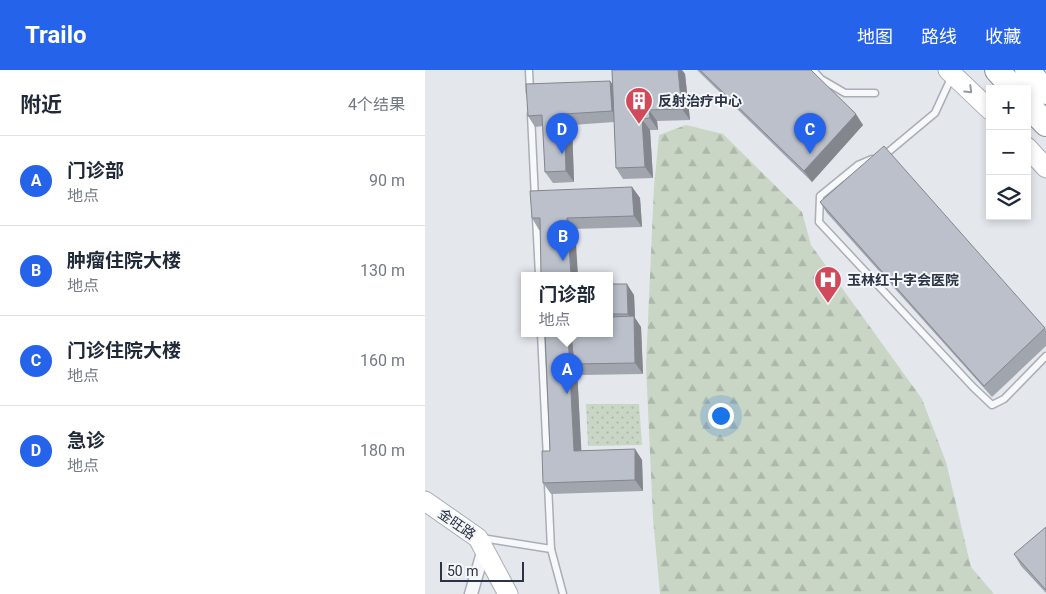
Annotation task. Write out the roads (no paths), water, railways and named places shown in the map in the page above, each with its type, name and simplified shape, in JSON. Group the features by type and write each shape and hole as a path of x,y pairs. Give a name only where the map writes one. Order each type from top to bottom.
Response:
{"highway":[{"path":"997,70 1010,85"},
{"path":"1027,70 1046,92"},
{"path":"1031,108 1046,124"}],"street":[{"path":"950,72 986,106"},
{"path":"1031,151 1046,168"},
{"name":"金旺路","path":"425,501 481,544"},
{"path":"471,594 481,544"},
{"path":"481,544 508,594"}],"lane":[{"path":"529,70 531,99"},
{"path":"813,70 821,79 845,93 875,93"},
{"path":"950,72 935,113 887,153 858,165 820,196 819,222 966,380 992,404 1004,399 1046,356"},
{"path":"531,109 539,272"},
{"path":"541,337 547,470"},
{"path":"548,480 551,549 563,594"},
{"path":"481,544 551,549"}],"place":[{"name":"反射治疗中心","path":"639,125"},
{"name":"急诊","path":"562,154"},
{"name":"门诊住院大楼","path":"810,154"},
{"name":"肿瘤住院大楼","path":"563,261"},
{"name":"玉林红十字会医院","path":"828,304"},
{"name":"门诊部","path":"567,394"}]}
